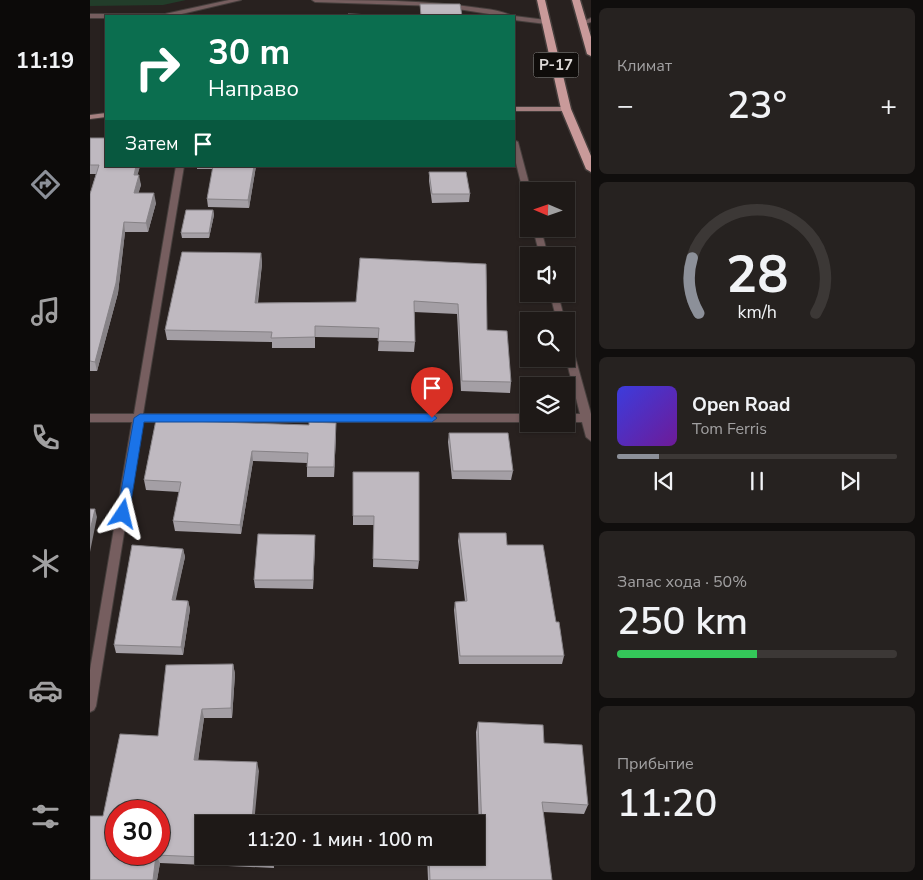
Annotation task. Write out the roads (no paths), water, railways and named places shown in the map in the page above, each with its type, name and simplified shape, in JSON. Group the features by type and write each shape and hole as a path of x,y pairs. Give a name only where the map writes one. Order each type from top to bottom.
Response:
{"main road":[{"name":"P-17","path":"541,0 566,108 590,168"},
{"name":"P-17","path":"576,0 586,21 590,54"}],"street":[{"path":"170,15 238,0"},
{"path":"315,0 458,2 488,7 507,15"},
{"path":"488,7 489,15"},
{"path":"90,16 105,16"},
{"path":"515,18 546,22"},
{"path":"515,109 566,108"},
{"path":"90,117 105,115"},
{"path":"515,146 525,182"},
{"path":"90,706 140,418 180,167"},
{"path":"573,367 588,418 590,437"},
{"path":"90,418 520,418"},
{"path":"575,418 588,418"}]}
